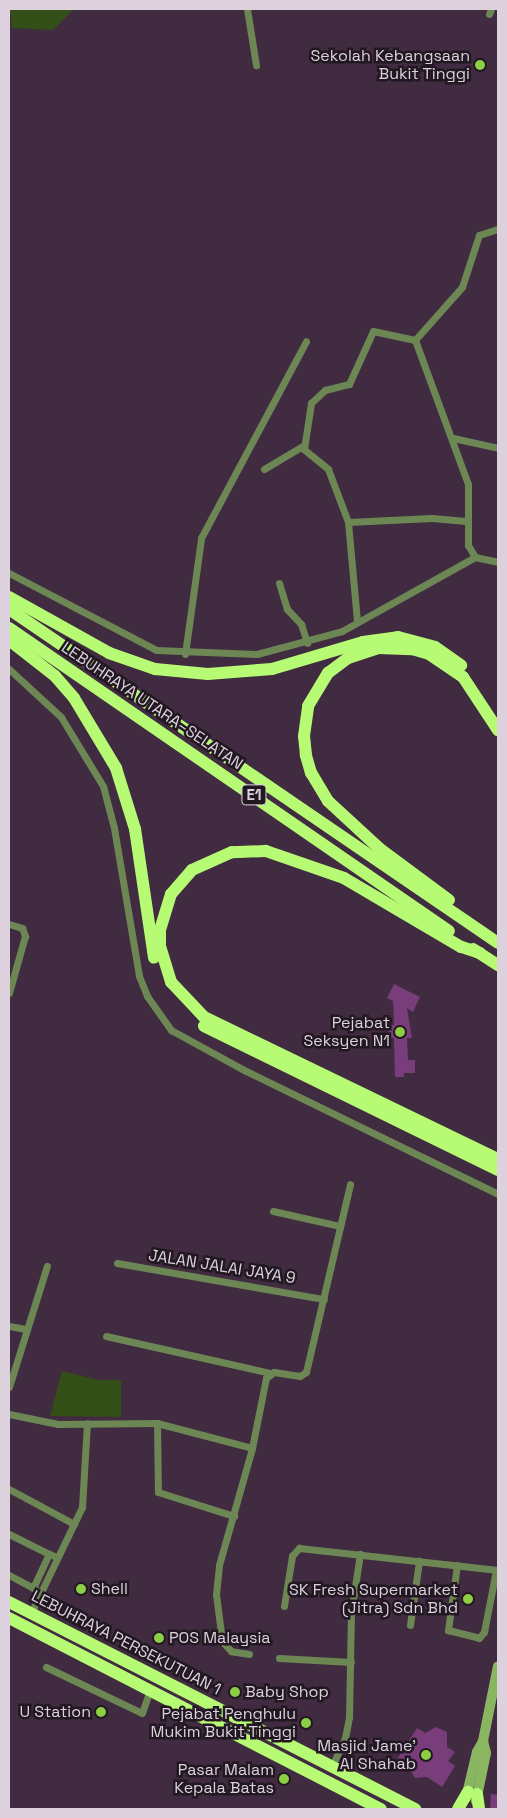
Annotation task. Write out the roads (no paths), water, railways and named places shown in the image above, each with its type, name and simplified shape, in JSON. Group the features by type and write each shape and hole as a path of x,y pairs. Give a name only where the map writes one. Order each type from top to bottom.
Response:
{"highway":[{"path":"9,596 108,653 155,669 182,672 234,674 272,669 378,638 415,640 435,646 455,660 498,716"},
{"name":"LEBUHRAYA UTARA–SELATAN","path":"9,608 498,943"},
{"name":"LEBUHRAYA UTARA–SELATAN","path":"9,628 498,965"},
{"path":"9,640 55,676 74,698 116,768 135,829 155,964 166,991 182,1009 227,1039 498,1170"},
{"path":"498,730 463,678 451,667 429,654 391,646 362,652 328,673 308,706 304,736 311,773 346,821 498,936"},
{"path":"480,953 460,947 344,878 266,851 232,852 192,870 171,894 160,930 160,946 171,982 204,1017 498,1159"},
{"name":"LEBUHRAYA PERSEKUTUAN 1","path":"9,1602 415,1809"},
{"name":"LEBUHRAYA PERSEKUTUAN 1","path":"9,1618 381,1809"},
{"path":"458,1809 472,1793 479,1809"}],"main road":[{"path":"474,1809 472,1793 477,1752 483,1741 498,1666"},
{"path":"463,1809 472,1793"}],"street":[{"path":"247,9 256,65"},
{"path":"415,340 462,287 479,235 498,229"},
{"path":"304,448 311,403 324,390 350,384 373,331 415,340"},
{"path":"415,340 453,438 470,493 466,521 468,545 475,557"},
{"path":"185,654 201,538 306,341"},
{"path":"453,438 498,448"},
{"path":"264,469 294,447 304,448 328,469 348,522 357,620"},
{"path":"348,522 432,518 466,521"},
{"path":"9,573 126,637 161,651 185,654 257,654 307,643 342,632 357,620 475,557 498,562"},
{"path":"279,582 287,609 301,624 307,643"},
{"path":"9,668 60,717 103,786 114,828 139,976 147,996 171,1030 246,1071 498,1194"},
{"path":"9,924 22,928 25,936 9,989"},
{"path":"106,1336 270,1373 304,1376 324,1299 350,1184"},
{"path":"273,1211 340,1226"},
{"name":"JALAN JALAI JAYA 9","path":"117,1263 324,1299"},
{"path":"9,1387 47,1266"},
{"path":"9,1326 26,1329"},
{"path":"250,1654 227,1649 220,1629 217,1574 252,1448 270,1373"},
{"path":"9,1414 58,1424 157,1423 252,1448"},
{"path":"31,1613 74,1524 85,1494 87,1423"},
{"path":"157,1423 158,1492 234,1516"},
{"path":"9,1489 74,1524"},
{"path":"9,1534 57,1557"},
{"path":"284,1606 292,1556 304,1548 497,1570 484,1632 479,1638 448,1630 457,1566"},
{"path":"33,1588 49,1554"},
{"path":"332,1766 349,1717 351,1612 360,1554"},
{"path":"410,1624 419,1561"},
{"path":"9,1575 41,1592"},
{"path":"279,1658 351,1662"},
{"path":"46,1667 142,1713 150,1690"}],"place":[{"name":"Sekolah Kebangsaan Bukit Tinggi","path":"480,65"},
{"name":"Pejabat Seksyen N1","path":"400,1032"},
{"name":"Shell","path":"81,1589"},
{"name":"SK Fresh Supermarket (Jitra) Sdn Bhd","path":"468,1599"},
{"name":"POS Malaysia","path":"159,1638"},
{"name":"Baby Shop","path":"235,1692"},
{"name":"U Station","path":"101,1712"},
{"name":"Pejabat Penghulu Mukim Bukit Tinggi","path":"306,1723"},
{"name":"Masjid Jame' Al Shahab","path":"426,1755"},
{"name":"Pasar Malam Kepala Batas","path":"284,1779"}]}
